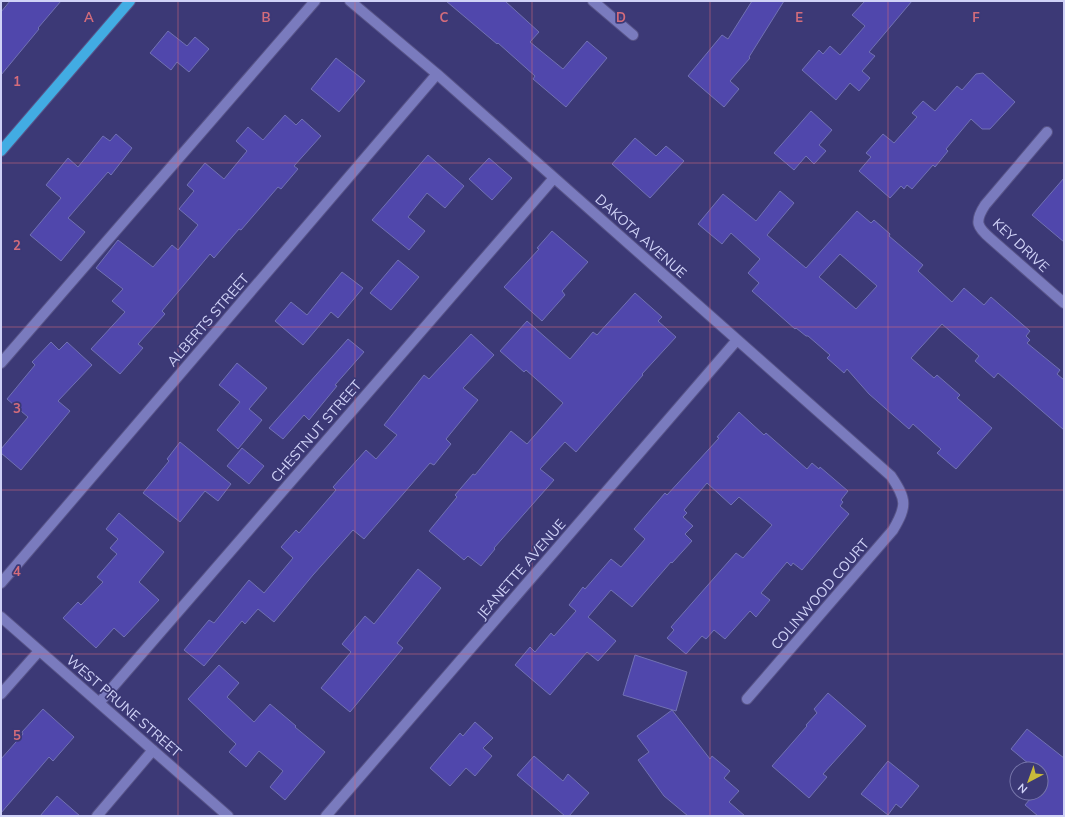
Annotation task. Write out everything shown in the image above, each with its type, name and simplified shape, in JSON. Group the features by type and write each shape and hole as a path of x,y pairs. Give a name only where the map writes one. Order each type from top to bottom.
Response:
{"main road":[{"path":"1,151 130,1"}],"street":[{"path":"1,363 315,1"},
{"name":"DAKOTA AVENUE","path":"350,1 437,74 892,476 904,501"},
{"path":"593,1 632,35"},
{"name":"ALBERTS STREET","path":"1,583 437,74"},
{"name":"KEY DRIVE","path":"1047,132 985,205 979,214 978,224 991,240 1064,303"},
{"name":"CHESTNUT STREET","path":"99,702 554,178"},
{"name":"JEANETTE AVENUE","path":"326,816 737,340"},
{"name":"COLINWOOD COURT","path":"747,699 893,530 901,515 904,501"},
{"name":"WEST PRUNE STREET","path":"1,617 228,816"},
{"path":"1,694 39,651"},
{"path":"97,816 153,750"}],"building":[{"path":"10,1 61,1 1,75 1,12"},
{"path":"446,1 505,1 539,32 530,42 563,69 587,41 607,58 566,107 533,79 535,76 498,43 497,44"},
{"path":"752,1 784,1 749,57 750,58 730,81 739,89 724,107 688,76 722,35 728,39"},
{"path":"865,1 912,1 869,52 875,56 862,71 870,78 859,91 850,83 836,100 802,70 819,50 823,54 830,46 840,55 865,26 852,15"},
{"path":"168,31 187,46 195,37 209,49 189,72 177,62 171,70 150,53"},
{"path":"336,58 365,81 339,112 311,89"},
{"path":"983,73 1015,102 990,129 982,129 971,119 946,149 948,151 935,167 933,165 912,189 907,185 904,189 901,186 890,198 859,171 871,157 866,153 883,134 894,143 917,117 912,113 923,101 935,111 957,86 962,90 976,74"},
{"path":"811,111 832,130 819,145 826,151 814,164 806,156 794,170 774,153"},
{"path":"285,115 296,125 302,119 321,136 294,166 298,169 281,189 278,187 241,230 239,229 214,258 210,254 162,311 165,314 138,344 143,348 120,374 91,349 125,312 112,301 123,289 96,268 118,240 153,267 172,245 178,250 198,225 179,209 194,191 187,185 205,163 224,179 247,151 236,141 248,127 263,140"},
{"path":"116,134 132,148 111,175 108,172 68,218 85,232 61,261 30,235 61,198 46,185 68,158 78,167 103,136 110,141"},
{"path":"635,138 656,156 666,146 684,161 650,198 612,164"},
{"path":"428,155 464,186 445,208 427,193 408,217 425,231 409,250 372,220"},
{"path":"489,158 512,178 492,200 469,179"},
{"path":"1064,178 1064,242 1032,215"},
{"path":"780,191 794,203 767,235 806,268 857,211 871,223 874,220 890,234 889,236 923,265 918,271 952,302 964,288 984,305 991,297 1030,331 1026,336 1030,340 1027,343 1060,370 1057,374 1064,380 1064,430 998,373 994,378 975,361 979,356 942,324 911,358 934,378 937,375 960,395 957,398 992,428 956,469 937,453 941,449 913,424 909,429 869,394 847,369 844,373 827,358 830,355 808,336 796,328 795,329 752,291 759,283 748,273 760,259 731,233 722,244 698,224 723,194 756,221","holes":["840,254 877,286 856,309 819,277"]},
{"path":"552,231 588,262 562,291 565,295 542,321 504,287 539,249 537,248"},
{"path":"398,260 419,277 391,310 370,293"},
{"path":"342,272 363,288 338,318 331,312 303,345 275,321 291,302 307,315"},
{"path":"635,293 662,317 658,321 676,337 642,374 643,375 576,452 565,442 540,469 554,480 494,548 495,549 481,566 468,556 464,560 429,531 457,497 455,495 473,474 475,475 511,431 527,444 563,403 526,370 524,372 500,351 527,321 570,359 593,332 597,335"},
{"path":"471,334 494,355 463,388 478,400 446,439 451,444 434,465 430,463 364,539 353,530 274,622 258,609 245,624 242,621 204,666 184,650 209,620 214,623 249,580 264,593 293,558 281,547 296,530 299,533 336,490 333,487 366,450 376,459 397,435 384,425 424,375 429,379"},
{"path":"348,339 364,352 335,385 337,386 309,420 304,415 283,439 269,428"},
{"path":"51,342 59,350 67,342 92,365 58,401 70,411 21,470 1,453 1,449 28,417 7,399 35,365 32,362"},
{"path":"237,363 267,388 249,409 262,420 238,449 217,430 240,402 219,385"},
{"path":"739,412 764,435 766,433 807,469 812,463 819,469 820,467 848,491 841,500 843,502 840,506 849,514 802,570 793,563 791,566 787,562 761,593 770,600 756,617 750,611 725,639 714,630 706,639 702,636 686,654 667,638 674,630 671,627 736,553 743,558 772,525 739,497 731,505 707,483 684,510 687,513 683,517 693,526 685,534 692,541 672,563 671,562 632,607 611,590 588,617 616,641 598,661 587,652 550,695 515,665 530,647 535,652 551,633 554,636 576,611 569,605 583,587 585,589 611,559 621,567 645,539 634,529 665,493 667,495 719,438 717,437"},
{"path":"180,442 231,484 218,501 205,491 180,522 143,493 169,461 167,459"},
{"path":"242,448 264,466 249,484 227,466"},
{"path":"119,513 164,552 139,582 159,600 124,637 114,628 96,648 63,618 78,602 81,605 103,582 97,577 117,554 110,548 118,539 106,529"},
{"path":"418,569 441,588 397,643 403,648 350,712 321,688 351,652 342,644 365,616 374,624"},
{"path":"635,655 687,672 676,711 623,695"},
{"path":"219,665 239,683 227,697 254,722 270,704 325,752 285,800 270,787 283,771 259,751 246,767 229,752 236,744 188,699"},
{"path":"828,693 866,726 823,774 827,777 809,798 772,766 817,713 814,709"},
{"path":"43,709 74,737 53,761 49,757 1,813 1,759 23,734 22,732"},
{"path":"672,710 710,759 712,756 730,771 724,778 739,791 729,802 745,816 688,816 664,796 638,760 649,752 637,736"},
{"path":"475,722 493,738 483,748 492,756 475,776 466,768 450,786 430,768 460,733 463,736"},
{"path":"1027,729 1064,758 1064,816 1038,816 1025,805 1028,801 1049,801 1049,761 1025,761 1011,749"},
{"path":"534,756 563,781 568,774 589,793 569,816 565,816 517,775"},
{"path":"888,761 919,786 901,808 896,804 888,815 861,794"},
{"path":"57,796 80,816 40,816"}]}
